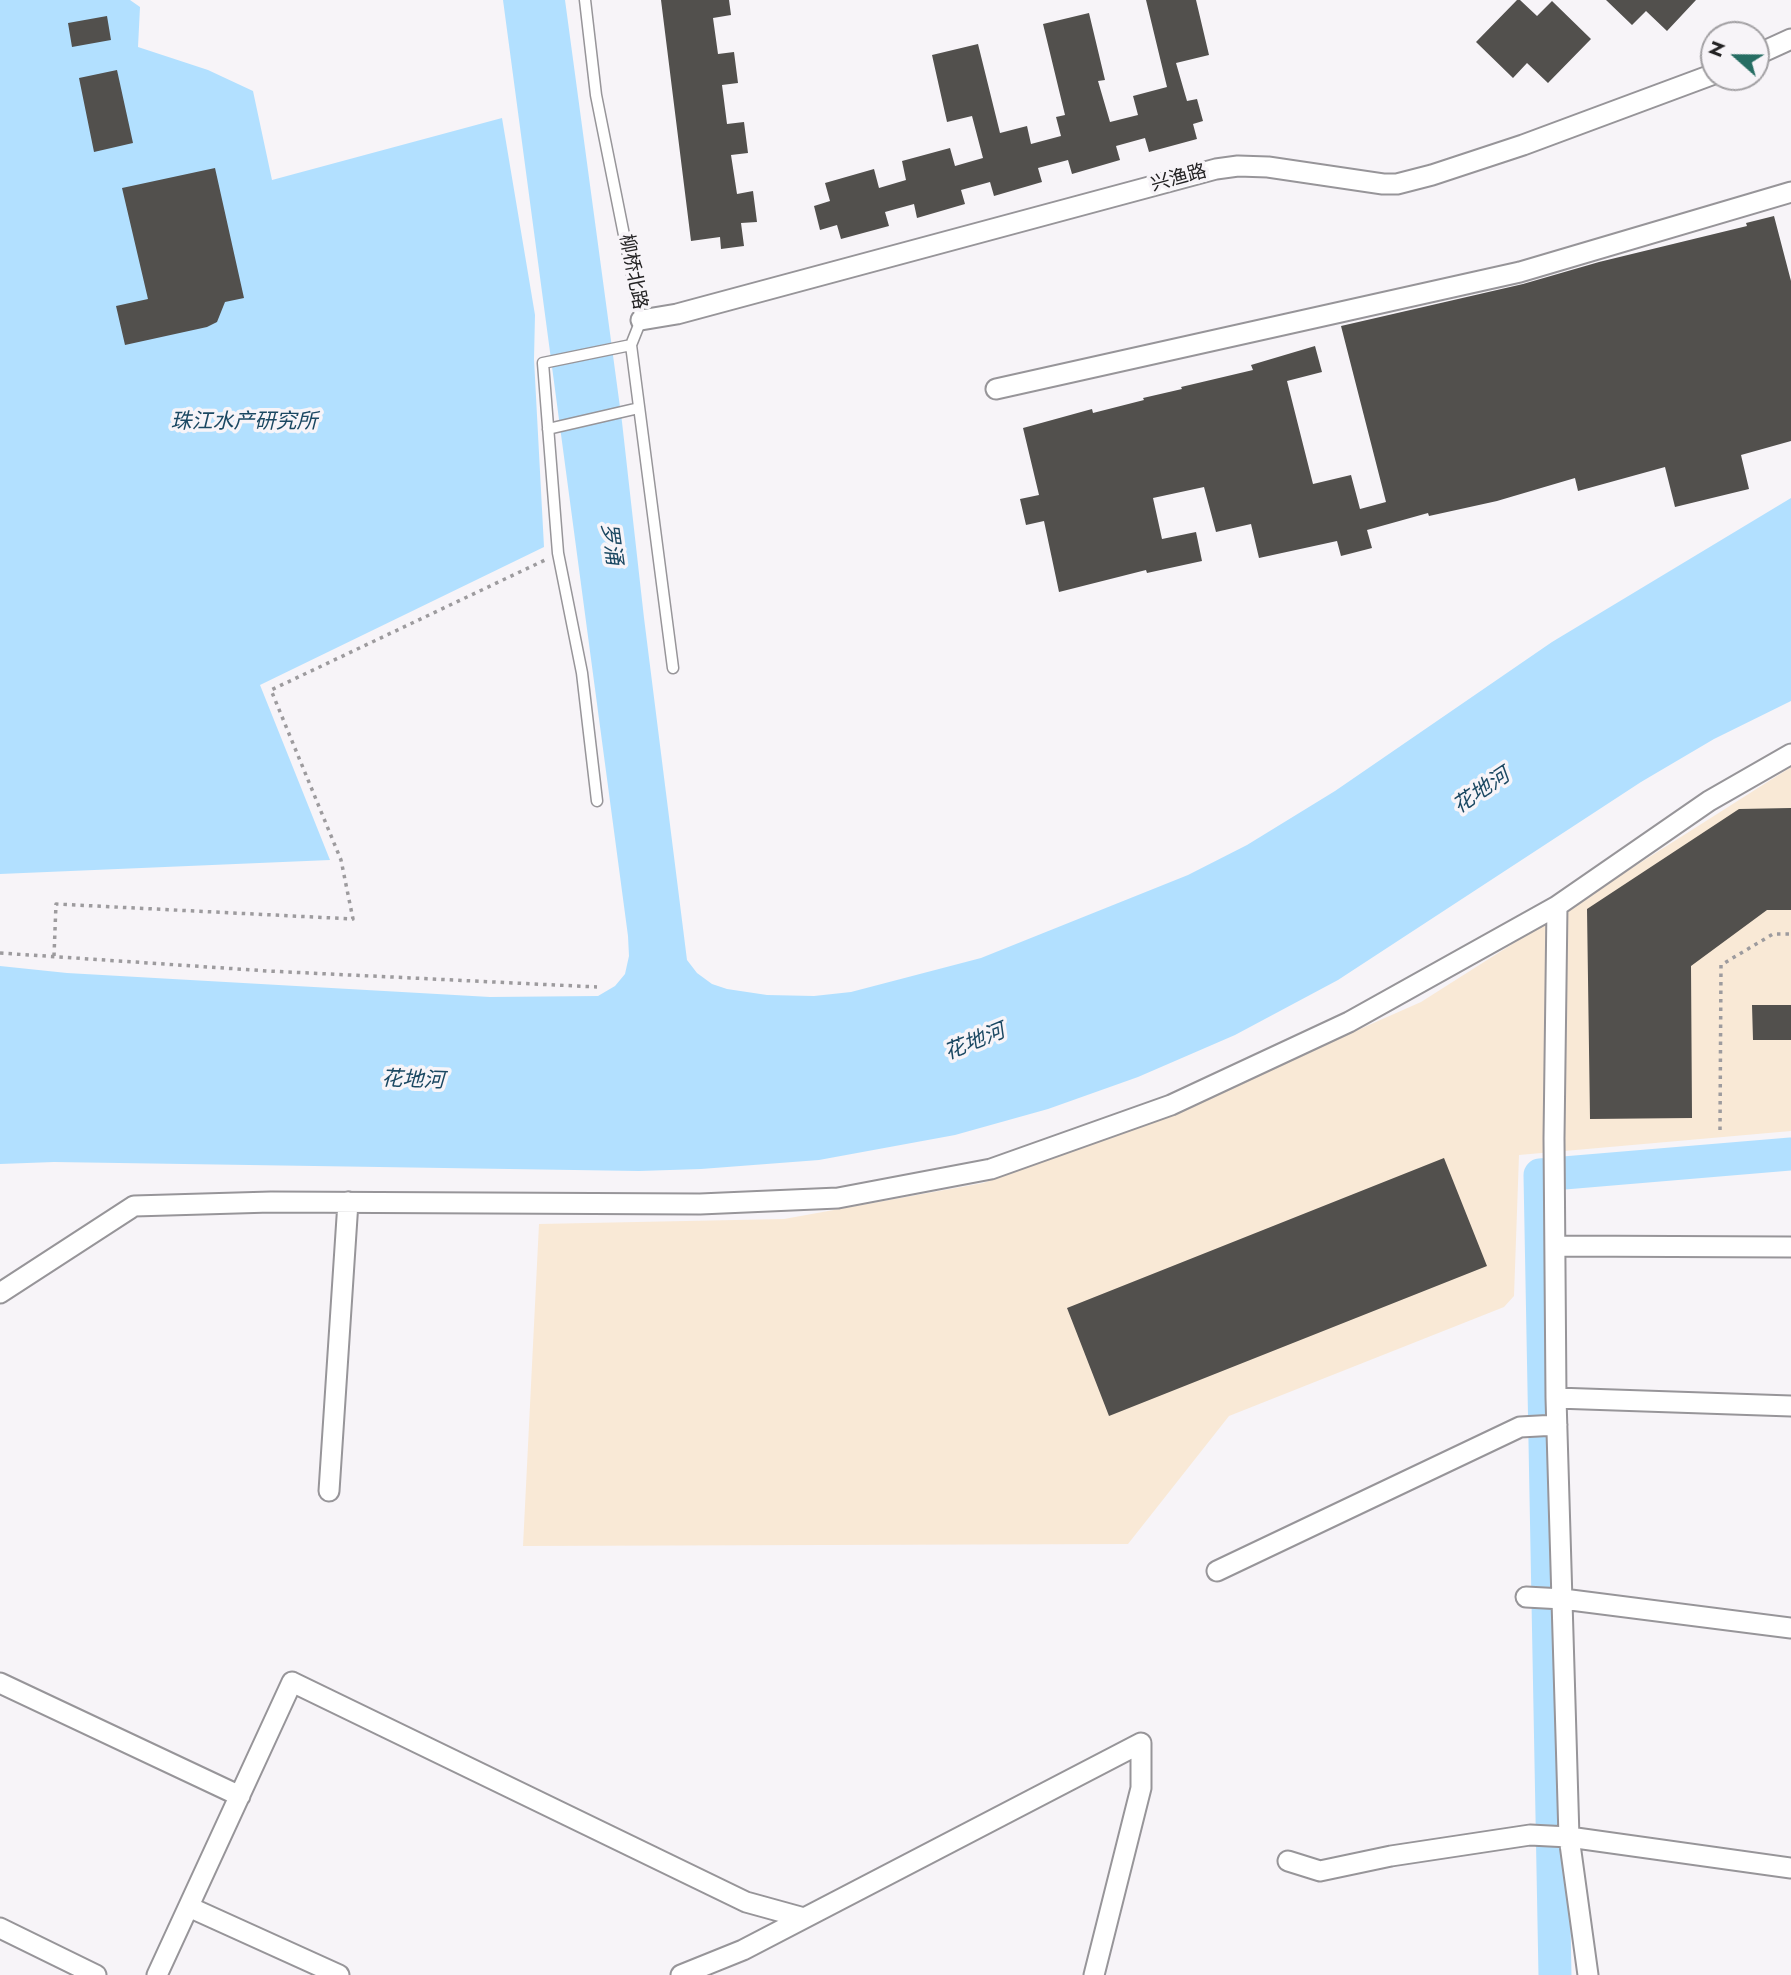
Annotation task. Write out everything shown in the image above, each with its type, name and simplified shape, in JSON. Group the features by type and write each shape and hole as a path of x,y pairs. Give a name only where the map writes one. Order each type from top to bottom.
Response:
{"street":[{"path":"1770,49 1791,39"},
{"name":"兴渔路","path":"642,320 677,314 974,233 1238,166 1268,167 1397,184 1523,145 1700,79"},
{"path":"996,389 1520,272 1791,192"},
{"path":"0,1293 134,1206 271,1202 701,1204 838,1199 991,1169 1171,1105 1337,1028 1556,906 1709,801 1791,754"},
{"path":"1556,906 1556,1398 1569,1838 1588,1975"},
{"path":"329,1491 348,1202"},
{"path":"1555,1246 1791,1247"},
{"path":"1556,1398 1791,1406"},
{"path":"1217,1571 1520,1427 1558,1425"},
{"path":"1526,1597 1563,1599 1791,1628"},
{"path":"157,1975 292,1682 746,1902 804,1918"},
{"path":"0,1683 240,1796"},
{"path":"681,1975 743,1950 1141,1743 1141,1788 1094,1975"},
{"path":"1288,1861 1320,1871 1391,1856 1530,1835 1791,1868"},
{"path":"189,1907 339,1975"},
{"path":"0,1928 96,1975"}],"lane":[{"name":"柳桥北路","path":"584,0 596,95 642,320 631,345"},
{"path":"597,801 582,673 558,554 543,363 631,345 673,668"},
{"path":"548,429 639,408"}],"path":[{"path":"54,956 56,904 353,919 341,860 271,690 558,554"},
{"path":"1720,1130 1721,965 1773,934 1791,934"},
{"path":"0,953 268,971 597,987"}],"shaded area":[{"path":"1791,767 1791,1131 1519,1155 1514,1296 1504,1307 1229,1416 1128,1544 523,1546 539,1224 784,1219 983,1183 1152,1121 1421,1002"}],"water":[{"name":"珠江水产研究所","path":"0,0 130,0 140,7 138,47 208,70 253,91 272,180 502,118 535,315 534,359 544,547 260,685 330,860 0,874"},
{"path":"503,0 565,0 622,422 687,960 697,973 712,984 767,995 814,996 851,992 981,958 1188,875 1247,845 1335,791 1552,642 1791,498 1791,701 1714,739 1641,782 1338,980 1235,1035 1138,1077 1048,1109 955,1135 819,1160 639,1171 54,1162 0,1164 0,966 67,973 490,997 598,996 615,986 625,974 629,956 628,936"}],"building":[{"path":"661,0 729,0 731,15 713,18 718,54 734,52 738,83 722,85 727,124 744,122 748,153 731,155 737,194 753,191 757,222 741,223 744,246 721,249 720,237 691,241"},
{"path":"1146,0 1196,0 1209,55 1176,63 1187,101 1197,99 1203,121 1193,124 1197,139 1149,152 1145,138 1116,146 1120,160 1072,174 1068,160 1038,168 1042,182 994,196 990,182 961,190 965,204 917,218 914,204 885,212 889,226 841,239 837,225 820,230 814,206 830,201 825,183 874,169 879,188 906,180 902,161 950,148 955,166 983,158 972,116 947,122 932,55 978,44 1000,133 1027,126 1031,144 1061,136 1056,117 1065,115 1043,24 1089,13 1105,80 1098,81 1110,122 1138,115 1133,96 1167,87"},
{"path":"1517,0 1537,16 1552,1 1591,39 1548,83 1527,63 1513,78 1476,42"},
{"path":"1606,0 1696,0 1667,31 1646,11 1632,25"},
{"path":"107,16 111,40 72,47 68,23"},
{"path":"117,70 133,143 94,152 79,78"},
{"path":"215,168 244,298 225,302 217,322 207,327 125,345 116,306 148,299 122,188"},
{"path":"1774,216 1791,281 1791,441 1741,455 1749,489 1675,507 1665,467 1578,491 1575,478 1497,501 1429,516 1428,513 1367,530 1372,548 1341,556 1337,541 1259,558 1251,524 1216,532 1204,487 1153,498 1162,539 1196,532 1202,561 1147,573 1146,570 1059,592 1044,521 1026,525 1020,499 1039,495 1023,428 1092,409 1093,413 1182,389 1181,387 1253,370 1251,365 1315,346 1322,372 1287,381 1313,484 1351,475 1360,509 1386,502 1341,326 1523,284 1599,262 1747,226 1746,223"},
{"path":"1791,808 1791,910 1767,910 1691,966 1692,1118 1590,1119 1587,909 1739,809"},
{"path":"1752,1005 1791,1005 1791,1040 1753,1040"},
{"path":"1444,1158 1487,1266 1109,1416 1067,1308"}],"waterway":[{"path":"1555,1975 1540,1175 1791,1154"}],"water label":[{"name":"罗涌","path":"610,544"},
{"name":"花地河","path":"1482,792"},
{"name":"花地河","path":"975,1043"},
{"name":"花地河","path":"413,1081"}]}
